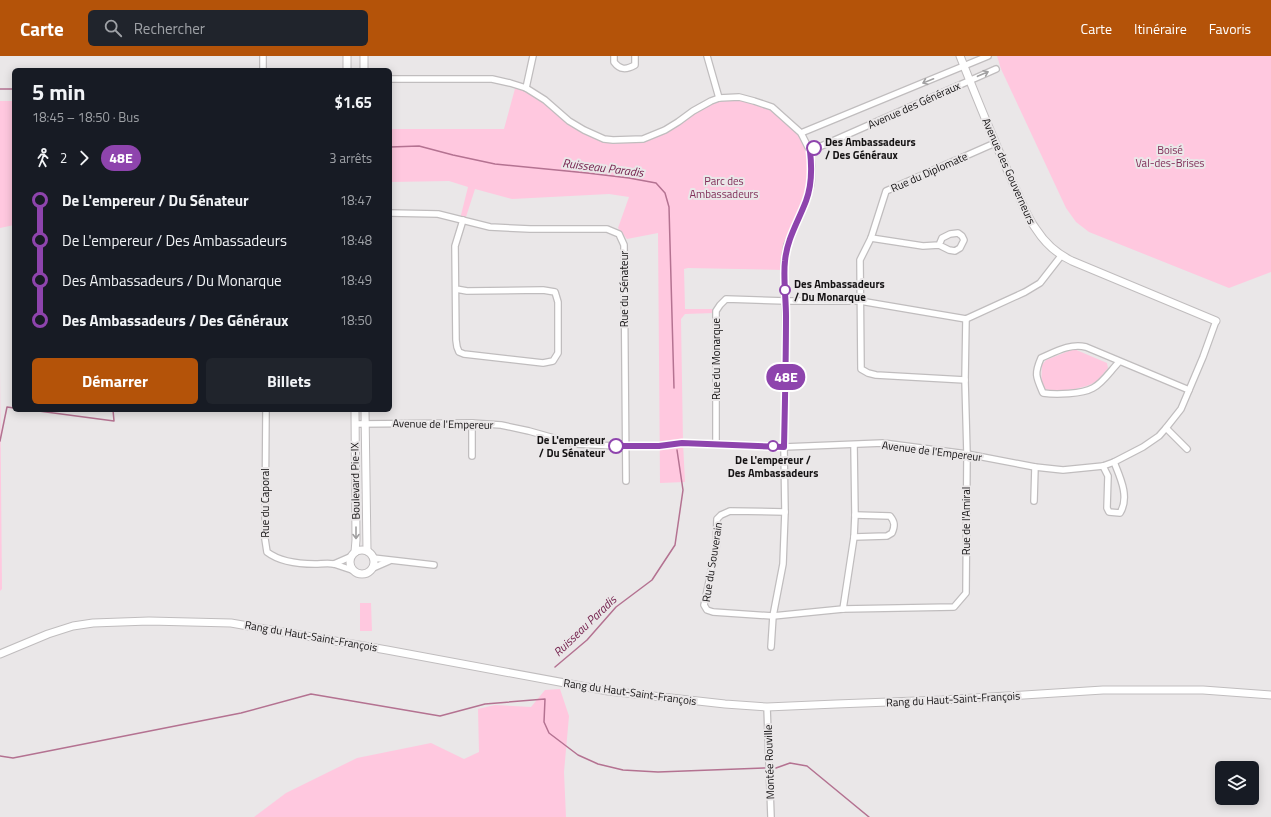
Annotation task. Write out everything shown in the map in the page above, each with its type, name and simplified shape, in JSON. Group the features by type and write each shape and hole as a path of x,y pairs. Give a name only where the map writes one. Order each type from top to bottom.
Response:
{"street":[{"path":"263,56 263,68"},
{"path":"347,56 347,68"},
{"path":"364,56 364,68"},
{"path":"526,88 533,56"},
{"path":"614,56 614,62 617,66 622,68 629,68 635,64 635,56"},
{"path":"707,56 719,98"},
{"name":"Avenue des Gouverneurs","path":"960,56 995,143 1035,229 1052,248 1061,256 1072,261 1216,321"},
{"name":"Avenue des Généraux","path":"801,133 988,56"},
{"name":"Avenue des Généraux","path":"810,151 996,69"},
{"path":"392,79 492,80 526,88 545,100 568,121 604,139 643,139 665,130 711,101 719,98 739,97 772,107 801,133 810,151 812,166 811,184 806,201 792,230 787,245 784,262 786,301 784,447 785,512 783,564 773,616 771,647"},
{"name":"Rue du Diplomate","path":"965,380 876,375 868,374 861,369 860,260 871,238 886,191 995,143"},
{"name":"Rue du Sénateur","path":"392,213 438,214 490,227 530,229 607,229 619,234 624,245 624,445 626,481"},
{"path":"456,289 466,291 543,290 555,292 558,302 558,353 553,361 543,363 464,354 459,352 456,340 455,246 463,220"},
{"path":"871,238 923,246 940,245"},
{"path":"966,319 1025,292 1040,283 1061,256"},
{"name":"Rue du Monarque","path":"716,444 716,311 726,299 860,301 966,319"},
{"name":"Rue de l'Amiral","path":"843,609 954,607 966,593 966,319"},
{"name":"Avenue de l'Empereur","path":"355,424 472,423 500,425 529,431 575,444 659,446 682,443 784,447 883,443 966,454 1035,467 1063,470 1103,466 1143,447 1159,436 1181,409 1216,321"},
{"path":"1119,362 1093,388 1084,391 1043,393 1037,380 1036,369 1041,358 1061,349 1078,345 1189,390"},
{"name":"Rue du Caporal","path":"266,412 265,539 267,552 273,557 306,564 334,564 352,555"},
{"name":"Boulevard Pie-IX","path":"352,555 356,540 355,412"},
{"name":"Boulevard Pie-IX","path":"365,412 367,551"},
{"path":"472,423 472,456"},
{"path":"1166,428 1187,448"},
{"path":"843,609 854,537 854,445"},
{"path":"1103,466 1108,476 1107,508 1109,512 1120,513 1123,508 1124,488 1114,462"},
{"path":"1034,501 1035,467"},
{"name":"Rue du Souverain","path":"785,512 730,511 721,514 718,519 716,549 704,605 707,610 713,612 773,616 843,609"},
{"path":"854,537 887,536 892,533 895,527 894,521 890,516 855,515"},
{"path":"390,561 373,568 368,573 362,575 356,574 349,564 352,555 360,550 367,551 373,558 434,565"},
{"path":"373,558 373,568"},
{"name":"Rue du Caporal","path":"334,564 352,570"},
{"name":"Rang du Haut-Saint-François","path":"0,654 48,634 73,626 94,623 149,621 231,622 608,691 767,707 942,700 1103,690 1204,690 1271,695"},
{"name":"Montée Rouville","path":"767,707 771,817"}],"green space":[{"name":"Boisé Val-des-Brises","path":"997,56 1271,56 1271,272 1229,288 1089,232 1076,222 1066,208 1001,69"},
{"name":"Parc des Ambassadeurs","path":"516,85 526,88 569,121 604,139 643,139 667,129 711,101 739,97 772,107 801,133 810,151 811,184 793,231 785,270 684,269 685,309 714,309 714,313 685,314 681,319 685,482 660,483 658,233 627,239 618,228 629,197 609,194 512,199 475,189 465,220 460,219 468,187 449,181 392,182 392,129 504,129"},
{"path":"0,101 12,101 12,225 0,228"},
{"path":"1074,349 1107,363 1108,368 1097,381 1084,387 1063,390 1044,389 1041,385 1042,365 1046,360"},
{"path":"0,369 2,589 0,591"},
{"path":"360,603 371,603 372,631 360,631"},
{"path":"560,689 569,716 564,772 566,817 254,817 286,793 357,758 431,743 464,759 479,752 478,709 495,705 531,707 545,690"}],"waterway":[{"name":"Ruisseau Paradis","path":"0,89 12,89"},
{"name":"Ruisseau Paradis","path":"392,147 419,146 495,164 587,173 656,183 665,193 669,207 674,388"},
{"path":"0,441 7,407 12,408"},
{"path":"46,412 114,421 113,412"},
{"name":"Ruisseau Paradis","path":"555,667 587,640 616,607 652,580 675,545 683,490 677,450"},
{"path":"0,756 13,758 241,713 311,694 440,716 485,704 545,699 544,722 549,733 578,755 598,764 623,770 658,772 765,768"},
{"name":"Ruisseau Paradis","path":"776,768 790,763 807,766 869,817"}],"bus line":[{"name":"48E","path":"616,446 659,446 682,443 784,447 786,353 784,262 787,245 792,230 806,201 811,184 812,166 810,151 814,148"}],"place":[{"name":"Des Ambassadeurs / Des Généraux","path":"814,148"},
{"name":"Des Ambassadeurs / Du Monarque","path":"785,290"},
{"name":"De L'empereur / Du Sénateur","path":"616,446"},
{"name":"De L'empereur / Des Ambassadeurs","path":"773,446"}]}
